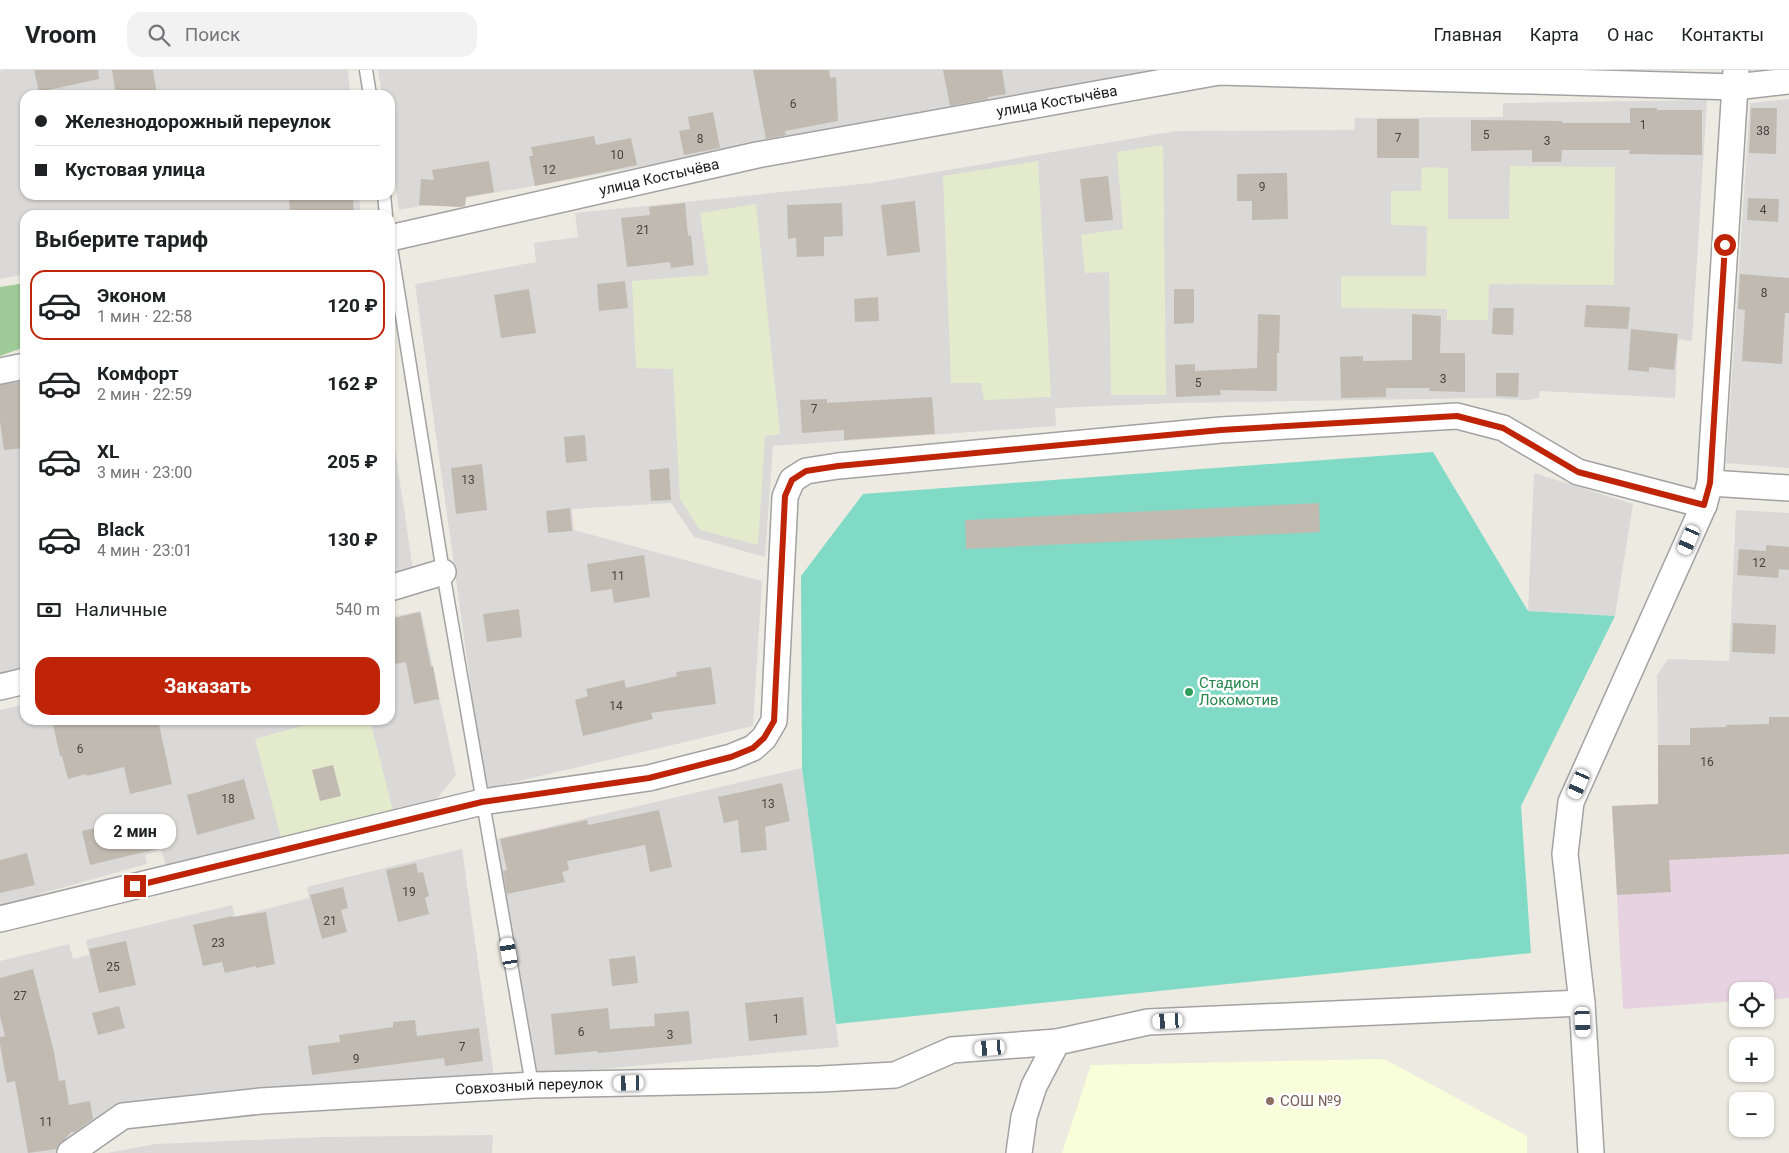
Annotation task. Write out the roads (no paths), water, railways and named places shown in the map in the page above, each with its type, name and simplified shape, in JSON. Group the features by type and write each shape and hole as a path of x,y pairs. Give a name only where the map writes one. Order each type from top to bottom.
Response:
{"street":[{"name":"улица Костычёва","path":"395,238 757,155 1218,72 1736,78 1789,81"},
{"path":"1591,1153 1582,1003 1565,854 1571,802 1707,494 1736,78"},
{"path":"0,371 20,367"},
{"path":"0,919 482,802 649,778 731,757 753,748 764,738 774,721 785,496 792,480 806,471 838,466 1221,430 1457,416 1503,428 1578,472 1707,494 1789,488"},
{"path":"395,586 443,572"},
{"path":"0,687 20,682"},
{"name":"Совхозный переулок","path":"70,1153 123,1116 261,1101 532,1085 821,1079 895,1075 952,1050 1057,1042 1148,1022 1582,1003"},
{"path":"1018,1153 1024,1117 1034,1086 1057,1042"}],"lane":[{"path":"366,70 369,90"},
{"path":"395,270 443,572 532,1085"}],"place":[{"name":"Стадион Локомотив","path":"1189,692"},
{"name":"СОШ №9","path":"1270,1101"}]}
